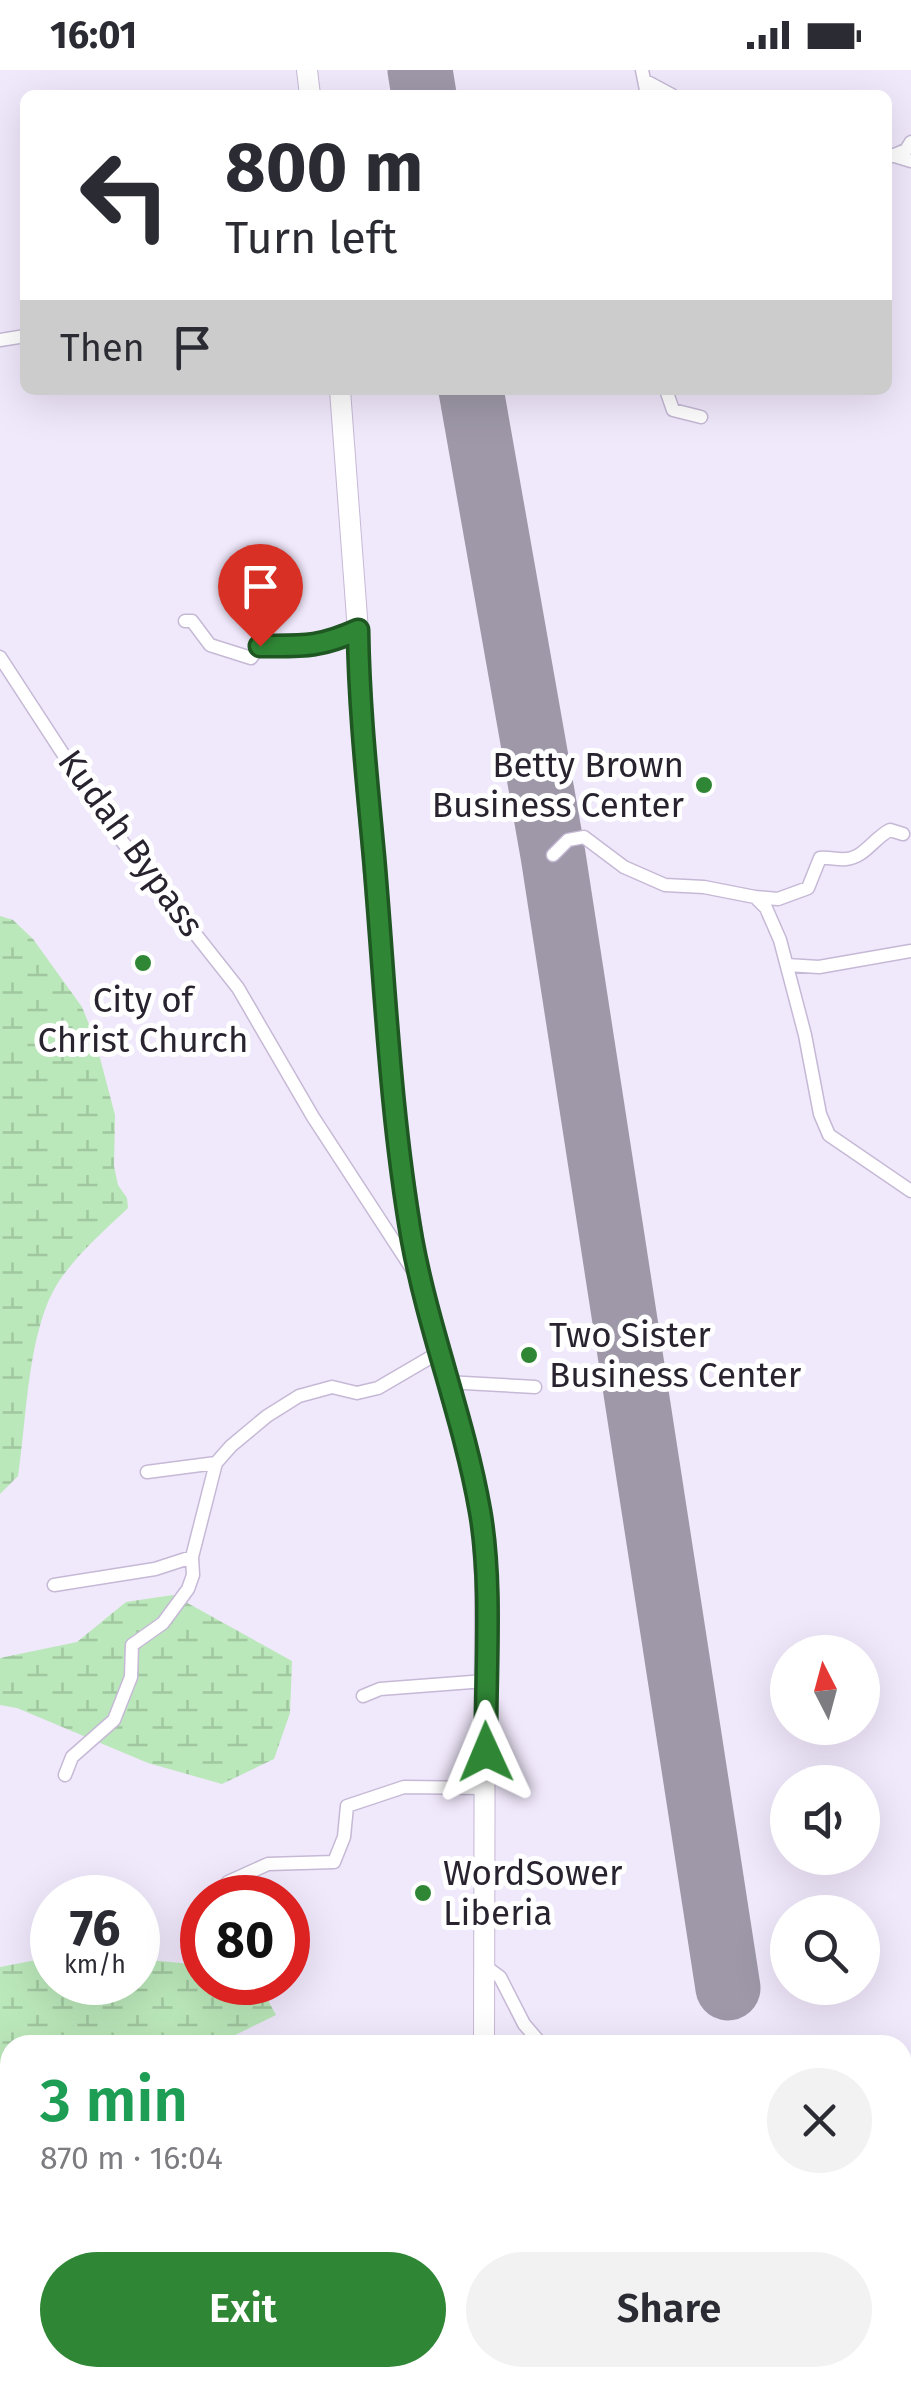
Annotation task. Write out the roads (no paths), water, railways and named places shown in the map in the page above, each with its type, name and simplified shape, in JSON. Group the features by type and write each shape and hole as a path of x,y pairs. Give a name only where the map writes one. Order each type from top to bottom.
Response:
{"highway":[{"path":"340,395 384,1013 401,1169 420,1283 481,1516 486,1577 484,2035"}],"street":[{"path":"643,75 665,90"},
{"path":"668,395 673,410 701,417"},
{"path":"185,621 192,621 218,649 251,658 260,646 325,645 358,630"},
{"name":"Kudah Bypass","path":"0,657 110,826 238,988 313,1117 420,1283"},
{"path":"553,855 568,840 584,837 624,867 665,886 778,899 808,888 820,858 847,860 890,830 902,834"},
{"path":"755,897 766,908 780,940 820,1114 829,1136 911,1191"},
{"path":"787,965 818,967 911,951"},
{"path":"64,1775 72,1758 114,1720 132,1676 132,1645 163,1623 181,1602 193,1575 192,1556 216,1463 267,1416 300,1396 332,1387 357,1393 378,1388 438,1353"},
{"path":"446,1382 536,1387"},
{"path":"147,1472 216,1463"},
{"path":"54,1585 156,1569 192,1556"},
{"path":"364,1696 380,1690 484,1681"},
{"path":"244,1875 268,1864 334,1862 344,1837 346,1806 404,1787 486,1788"},
{"path":"484,1966 500,1977 533,2035"}],"place":[{"name":"Betty Brown Business Center","path":"704,785"},
{"name":"City of Christ Church","path":"143,963"},
{"name":"Two Sister Business Center","path":"529,1355"},
{"name":"WordSower Liberia","path":"423,1893"}]}
